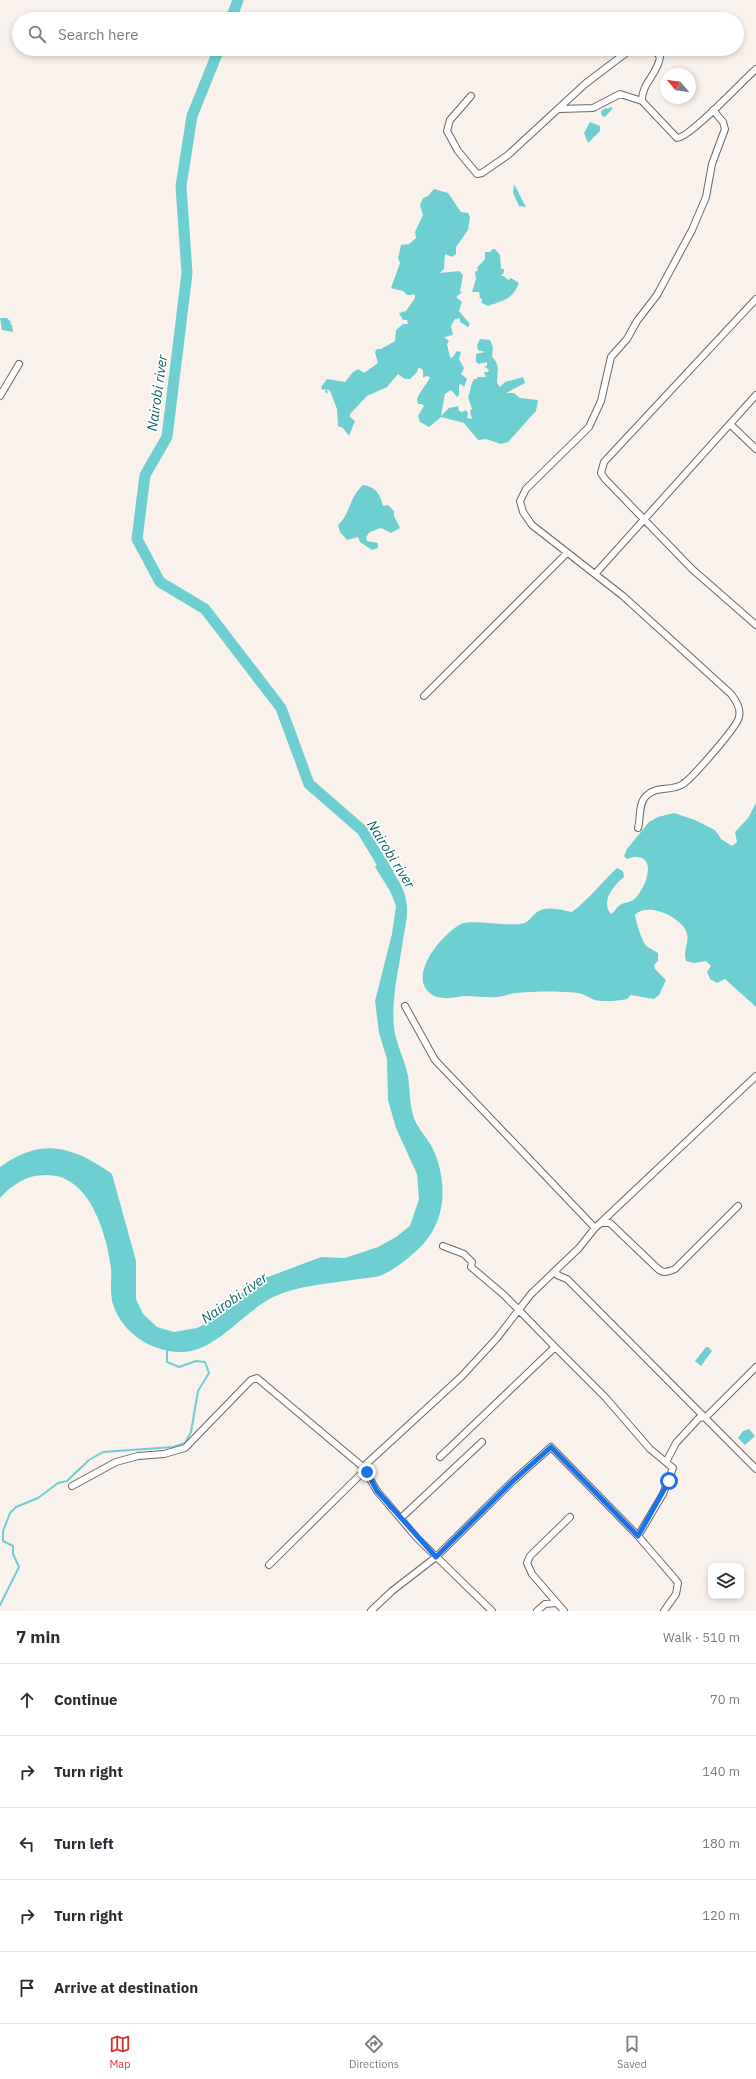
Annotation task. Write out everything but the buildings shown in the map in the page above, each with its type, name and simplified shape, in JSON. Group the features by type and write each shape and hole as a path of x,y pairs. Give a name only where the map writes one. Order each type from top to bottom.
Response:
{"street":[{"path":"471,96 450,120 447,131 458,152 477,174 482,173 508,155 585,84 622,56"},
{"path":"642,101 644,89 659,64 659,56"},
{"path":"559,109 593,108 620,94 642,101 677,138 688,132 756,69"},
{"path":"638,828 644,798 653,790 675,787 689,779 734,729 740,716 739,709 731,694 721,684 623,596 532,525 523,512 520,501 526,489 589,428 601,401 611,358 627,339 637,321 657,295 692,230 706,197 712,164 725,129 723,122 713,110"},
{"path":"756,299 604,462 602,473 605,479 644,521 692,569 756,625"},
{"path":"0,396 19,364"},
{"path":"594,574 644,521 756,395"},
{"path":"730,424 756,449"},
{"path":"424,696 567,553"},
{"path":"405,1006 435,1060 595,1228"},
{"path":"269,1565 364,1468 430,1404 462,1376 497,1338 543,1280 579,1248 595,1228 756,1076"},
{"path":"602,1223 610,1223 661,1272 667,1272 675,1268 738,1206"},
{"path":"443,1246 464,1254 472,1262 471,1267 519,1310 605,1398 650,1449 673,1468 669,1481 638,1536"},
{"path":"556,1270 557,1275 567,1279 706,1417 756,1469"},
{"path":"440,1457 555,1347"},
{"path":"666,1462 676,1443 699,1418 706,1417 756,1367"},
{"path":"72,1486 116,1462 138,1456 164,1454 185,1448 225,1409 251,1380 257,1378 364,1468 377,1491 401,1518 436,1557 492,1611"},
{"path":"401,1518 482,1442"},
{"path":"371,1611 392,1591 436,1557 514,1480 551,1447 638,1536 678,1583 676,1594 664,1611"},
{"path":"564,1611 532,1574 527,1564 530,1556 570,1517"},
{"path":"537,1611 545,1604 556,1603"}],"water":[{"path":"610,107 613,108 605,117 602,116 601,111"},
{"path":"590,122 600,126 600,131 588,143 584,133"},
{"path":"514,184 526,207 519,206 513,193"},
{"path":"434,189 448,193 461,212 468,213 470,217 468,230 456,247 456,254 452,257 445,254 444,269 440,273 459,271 463,275 460,291 462,292 456,297 462,302 459,311 470,324 468,327 460,322 460,318 455,319 451,326 453,335 444,337 449,341 447,344 450,357 452,358 457,351 461,352 459,359 464,368 461,374 467,379 464,387 461,384 459,385 459,395 457,397 451,390 445,394 441,416 449,408 458,406 459,411 462,412 466,410 468,413 467,418 472,419 470,411 472,409 468,397 472,384 474,379 477,379 477,377 486,377 484,372 488,372 489,370 484,366 487,366 487,362 479,364 476,362 476,354 485,352 478,350 477,345 480,339 490,340 493,347 492,357 498,366 497,383 500,387 505,382 523,377 525,383 506,393 514,393 520,398 538,400 536,411 508,442 501,444 486,439 478,440 464,423 441,417 429,427 420,422 418,416 424,406 422,404 418,404 417,399 430,377 426,376 423,378 423,370 420,368 418,368 417,372 410,379 405,379 398,374 387,387 367,396 350,414 350,417 355,421 349,436 343,428 338,426 337,409 330,391 327,389 328,394 325,392 326,389 322,390 321,387 327,379 345,382 352,373 358,369 364,373 378,363 375,352 377,349 381,349 395,341 396,330 403,324 408,324 407,320 403,320 399,313 406,311 415,298 415,295 411,293 413,295 407,295 403,291 391,288 400,263 398,258 401,245 409,244 416,238 415,232 423,215 420,205 423,198 428,196"},
{"path":"495,249 500,255 501,269 504,269 501,276 504,276 508,280 511,278 519,283 507,299 488,306 482,303 482,299 478,297 480,297 479,292 472,292 476,279 475,272 485,259 485,252 490,252"},
{"path":"0,318 7,318 11,322 13,332 2,330"},
{"path":"363,485 374,489 381,498 383,506 388,505 394,511 394,516 400,528 391,533 381,528 370,532 366,537 367,541 378,543 378,548 372,550 360,542 358,537 347,540 340,532 338,525 345,516 358,490"},
{"path":"756,803 756,1007 725,979 717,983 710,979 707,972 711,966 706,961 694,963 686,961 685,953 688,938 686,931 677,920 655,910 640,911 635,915 640,934 646,946 658,953 658,961 654,965 655,969 666,980 659,995 654,999 631,995 624,1000 602,1001 595,1000 583,994 563,992 514,993 500,997 467,996 448,998 432,995 424,986 423,977 425,966 430,956 445,936 461,924 471,922 520,924 530,920 537,912 545,909 572,912 617,868 623,871 624,877 616,884 608,899 608,909 611,914 622,904 636,898 645,882 648,868 647,862 643,858 637,857 627,859 624,856 627,849 649,822 658,817 674,813 695,820 715,830 721,839 732,846 737,842 735,832 748,818"},
{"path":"383,857 403,889 407,905 394,995 393,1017 397,1040 408,1076 414,1119 433,1149 440,1171 442,1183 441,1206 439,1217 434,1228 424,1243 413,1254 394,1269 382,1275 292,1290 271,1298 216,1340 204,1347 192,1351 169,1351 149,1344 132,1333 124,1325 112,1303 111,1268 106,1242 96,1213 79,1189 69,1181 56,1176 39,1175 25,1179 18,1183 0,1198 0,1167 15,1158 30,1152 43,1149 57,1149 84,1157 112,1174 136,1261 136,1299 143,1314 157,1327 174,1332 197,1328 219,1316 252,1283 321,1257 345,1258 378,1247 396,1237 410,1226 419,1199 417,1174 396,1128 388,1100 387,1059 379,1033 375,1001 392,934 396,906 390,891 375,867"},
{"path":"706,1347 712,1351 701,1366 695,1361"},
{"path":"749,1429 755,1436 745,1445 738,1438 743,1431"}],"waterway":[{"name":"Nairobi river","path":"234,12 238,0"},
{"name":"Nairobi river","path":"216,56 192,116 181,186 187,273 167,437 145,475 137,539 160,582 205,609 281,708 309,784 362,830 388,873"},
{"path":"0,1605 19,1567 13,1554 13,1546 3,1541 3,1531 10,1513 16,1507 38,1498 58,1483 67,1481 89,1460 103,1452 173,1447 185,1443 191,1432 198,1391 209,1373 205,1362 196,1361 179,1367 167,1362 167,1348"}],"route":[{"path":"367,1472 377,1491 417,1538 436,1557 514,1480 551,1447 638,1536 669,1481"}]}
